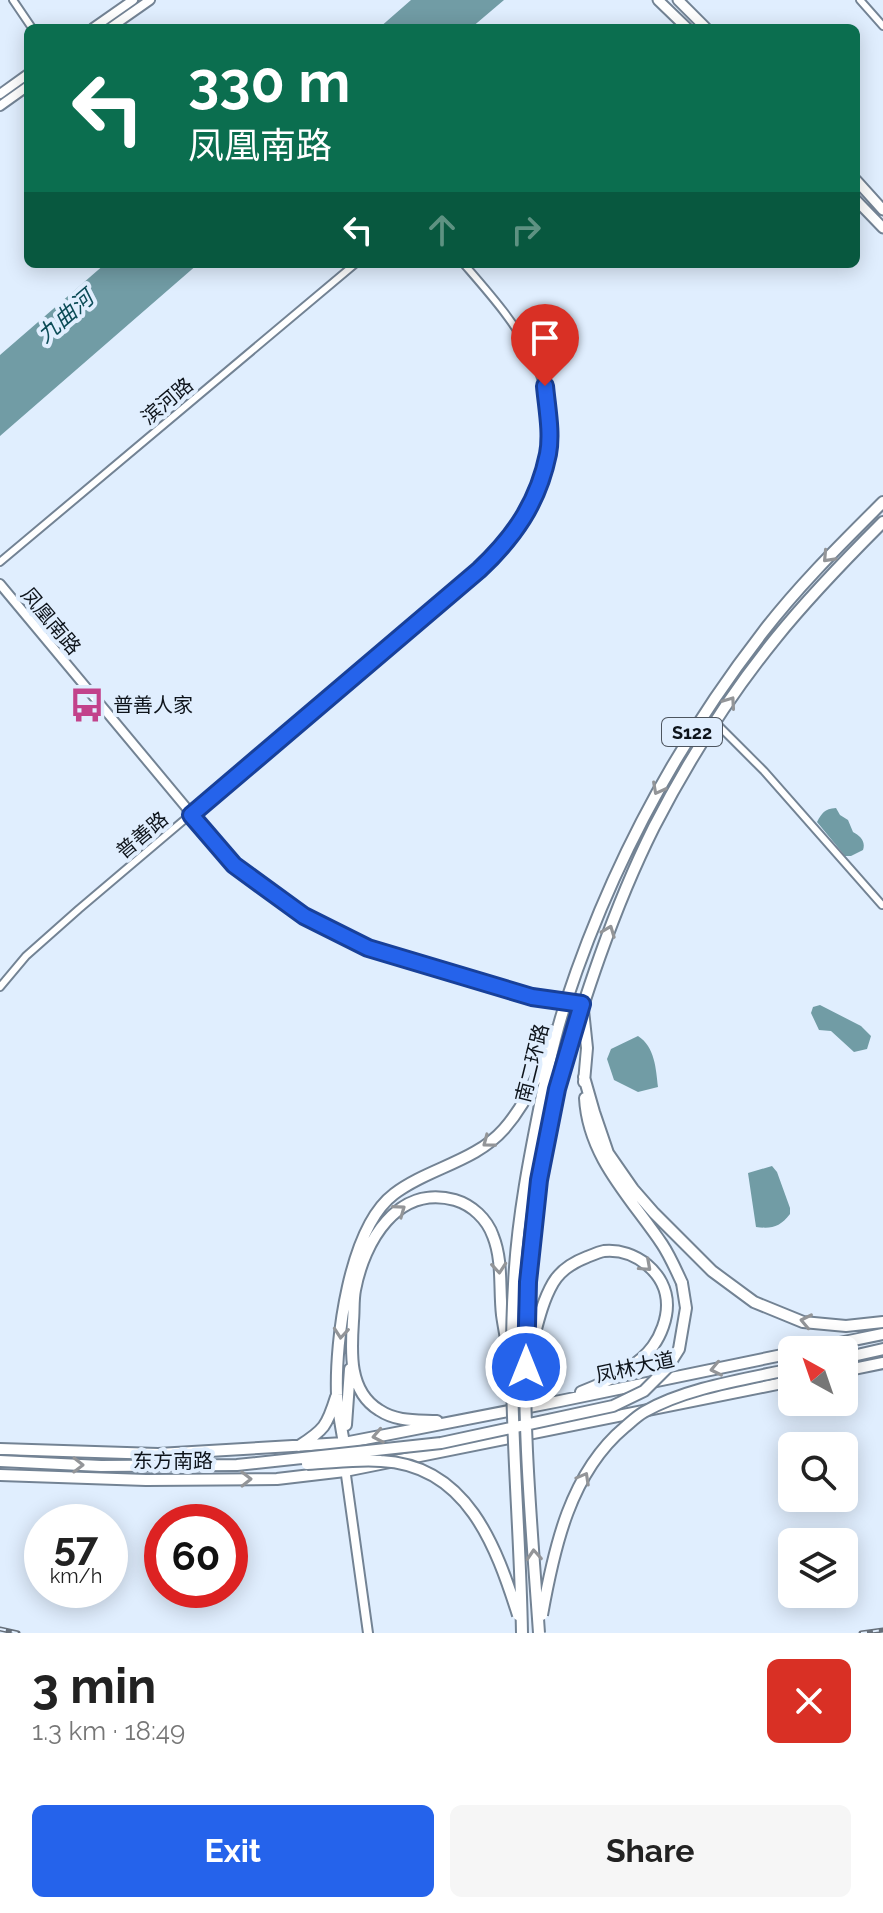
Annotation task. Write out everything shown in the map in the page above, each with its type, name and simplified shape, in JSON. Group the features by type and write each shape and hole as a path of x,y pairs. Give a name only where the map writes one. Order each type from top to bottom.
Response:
{"main road":[{"path":"658,0 683,24"},
{"path":"678,0 702,24"},
{"path":"860,184 883,210"},
{"path":"860,204 883,228"},
{"name":"南二环路","path":"522,1631 512,1374 516,1265 526,1177 543,1090 565,1003 618,870 685,742 763,631 883,502"},
{"name":"南二环路","path":"539,1633 528,1473 528,1282 539,1180 557,1089 582,1004 612,923 654,828 697,751 775,639 883,522"},
{"path":"794,595 805,604"},
{"path":"344,1443 337,1395 343,1306 372,1219 393,1194 462,1160 502,1131 524,1102 565,1003"},
{"path":"237,1465 441,1443 613,1406 644,1391 667,1368 679,1349 686,1308 682,1283 662,1244 629,1193 601,1158 586,1113 584,1077 587,1048 582,1004"},
{"path":"629,1193 712,1271 754,1302 803,1322 846,1326 883,1322"},
{"path":"344,1443 355,1291 366,1252 386,1221 405,1204 425,1198 445,1197 464,1203 481,1216 493,1235 499,1259 502,1315 512,1374"},
{"path":"526,1367 541,1311 554,1281 574,1262 602,1251 622,1252 640,1258 653,1270 668,1304 664,1326 652,1347 626,1370 604,1383 560,1401"},
{"path":"858,1339 883,1334"},
{"path":"858,1355 883,1349"},
{"path":"351,1354 354,1374 365,1397 377,1409 400,1420 455,1421"},
{"name":"凤林大道","path":"344,1443 778,1356"},
{"path":"858,1368 883,1363"},
{"path":"539,1633 549,1579 571,1500 595,1459 617,1434 644,1412 689,1393 778,1372"},
{"path":"345,1471 778,1384"},
{"path":"298,1447 321,1432 337,1395"},
{"name":"东方南路","path":"0,1449 158,1454 344,1443"},
{"path":"0,1461 101,1466 382,1461 406,1465 449,1485 471,1508 487,1533 509,1587 522,1631"},
{"name":"东方南路","path":"0,1475 204,1480 277,1479 345,1471"}],"street":[{"path":"13,0 29,24"},
{"path":"99,24 133,0"},
{"path":"116,24 150,0"},
{"path":"860,0 883,26"},
{"path":"0,94 24,77"},
{"path":"0,106 24,89"},
{"name":"滨河路","path":"0,562 350,268"},
{"name":"普善路","path":"0,987 47,937 479,570 504,547 523,520 537,490 548,453 549,421 545,386 533,357 514,326 467,268"},
{"name":"凤凰南路","path":"0,584 234,865 304,916 368,948 532,997 582,1004"},
{"path":"716,723 764,771 882,905"},
{"path":"344,1443 345,1471 368,1633"}],"water":[{"path":"411,0 504,0 476,24 384,24"},
{"name":"九曲河","path":"100,268 193,268 0,436 0,355"},
{"path":"836,808 863,841 863,850 851,856 845,856 817,822 824,812"},
{"path":"820,1005 861,1026 871,1036 867,1049 854,1052 831,1031 819,1030 811,1013 813,1007"},
{"path":"638,1036 651,1052 658,1087 638,1092 614,1080 607,1059 611,1049"},
{"path":"772,1166 777,1172 790,1214 775,1226 756,1227 748,1173"}],"railway":[{"path":"0,1629 18,1633"},
{"path":"861,1633 883,1630"}],"place":[{"name":"普善人家","path":"87,705"}],"route":[{"path":"526,1367 528,1282 539,1180 557,1089 582,1004 532,997 368,948 304,916 234,865 191,815 504,547 523,520 537,490 548,453 549,421 545,386"}]}
